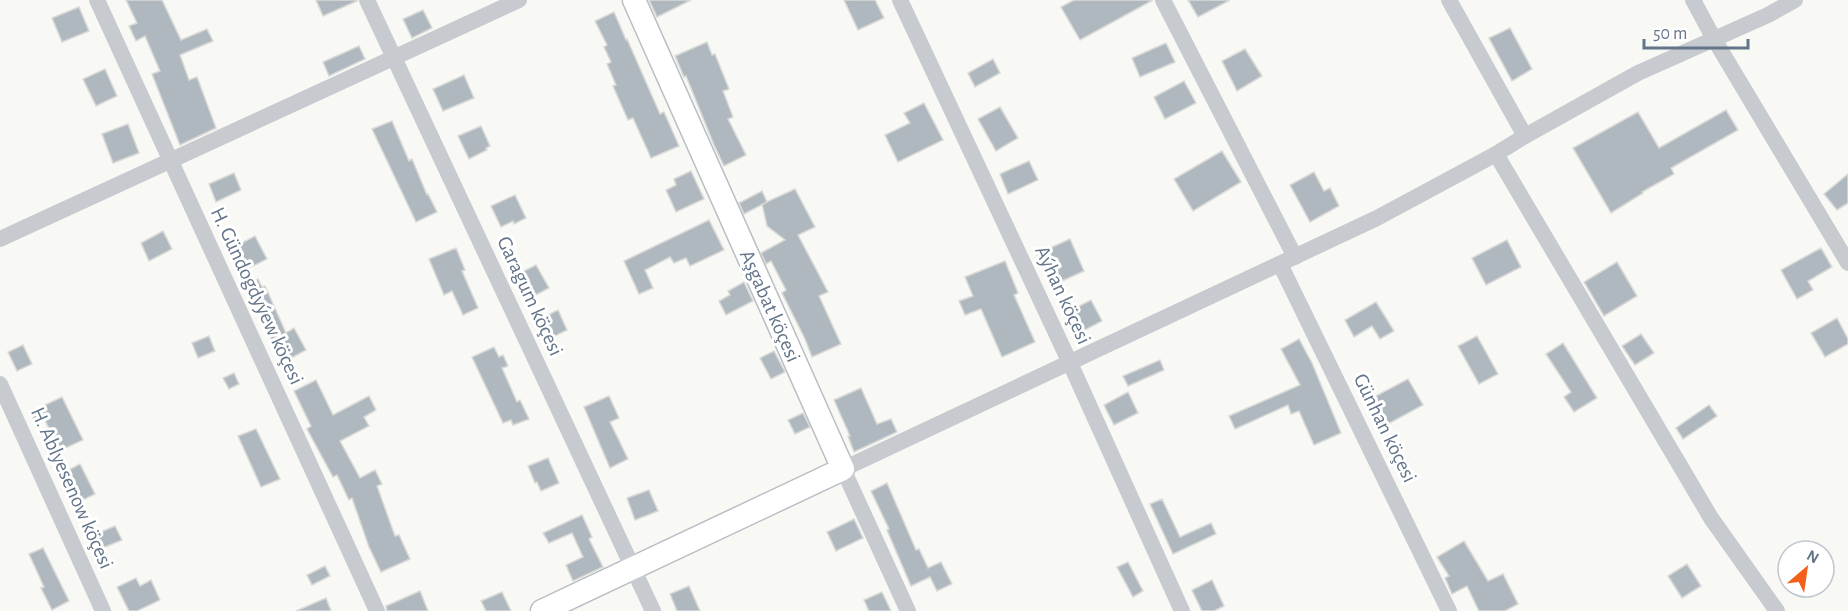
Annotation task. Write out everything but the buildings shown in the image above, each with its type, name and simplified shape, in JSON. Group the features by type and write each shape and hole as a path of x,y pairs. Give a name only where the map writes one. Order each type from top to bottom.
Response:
{"street":[{"name":"H. Gündogdyýew köçesi","path":"97,0 377,611"},
{"name":"Garagum köçesi","path":"367,0 653,611"},
{"path":"0,239 519,0"},
{"name":"Aşgabat köçesi","path":"634,0 908,611"},
{"name":"Aýhan köçesi","path":"900,0 1070,363 1182,611"},
{"name":"Günhan köçesi","path":"1163,0 1449,611"},
{"path":"1449,0 1525,136"},
{"path":"1693,0 1848,263"},
{"path":"542,611 1377,218 1496,154 1638,73 1768,15 1795,0"},
{"path":"1496,154 1711,518 1777,611"},
{"name":"H. Ablyesenow köçesi","path":"0,384 103,611"}]}
